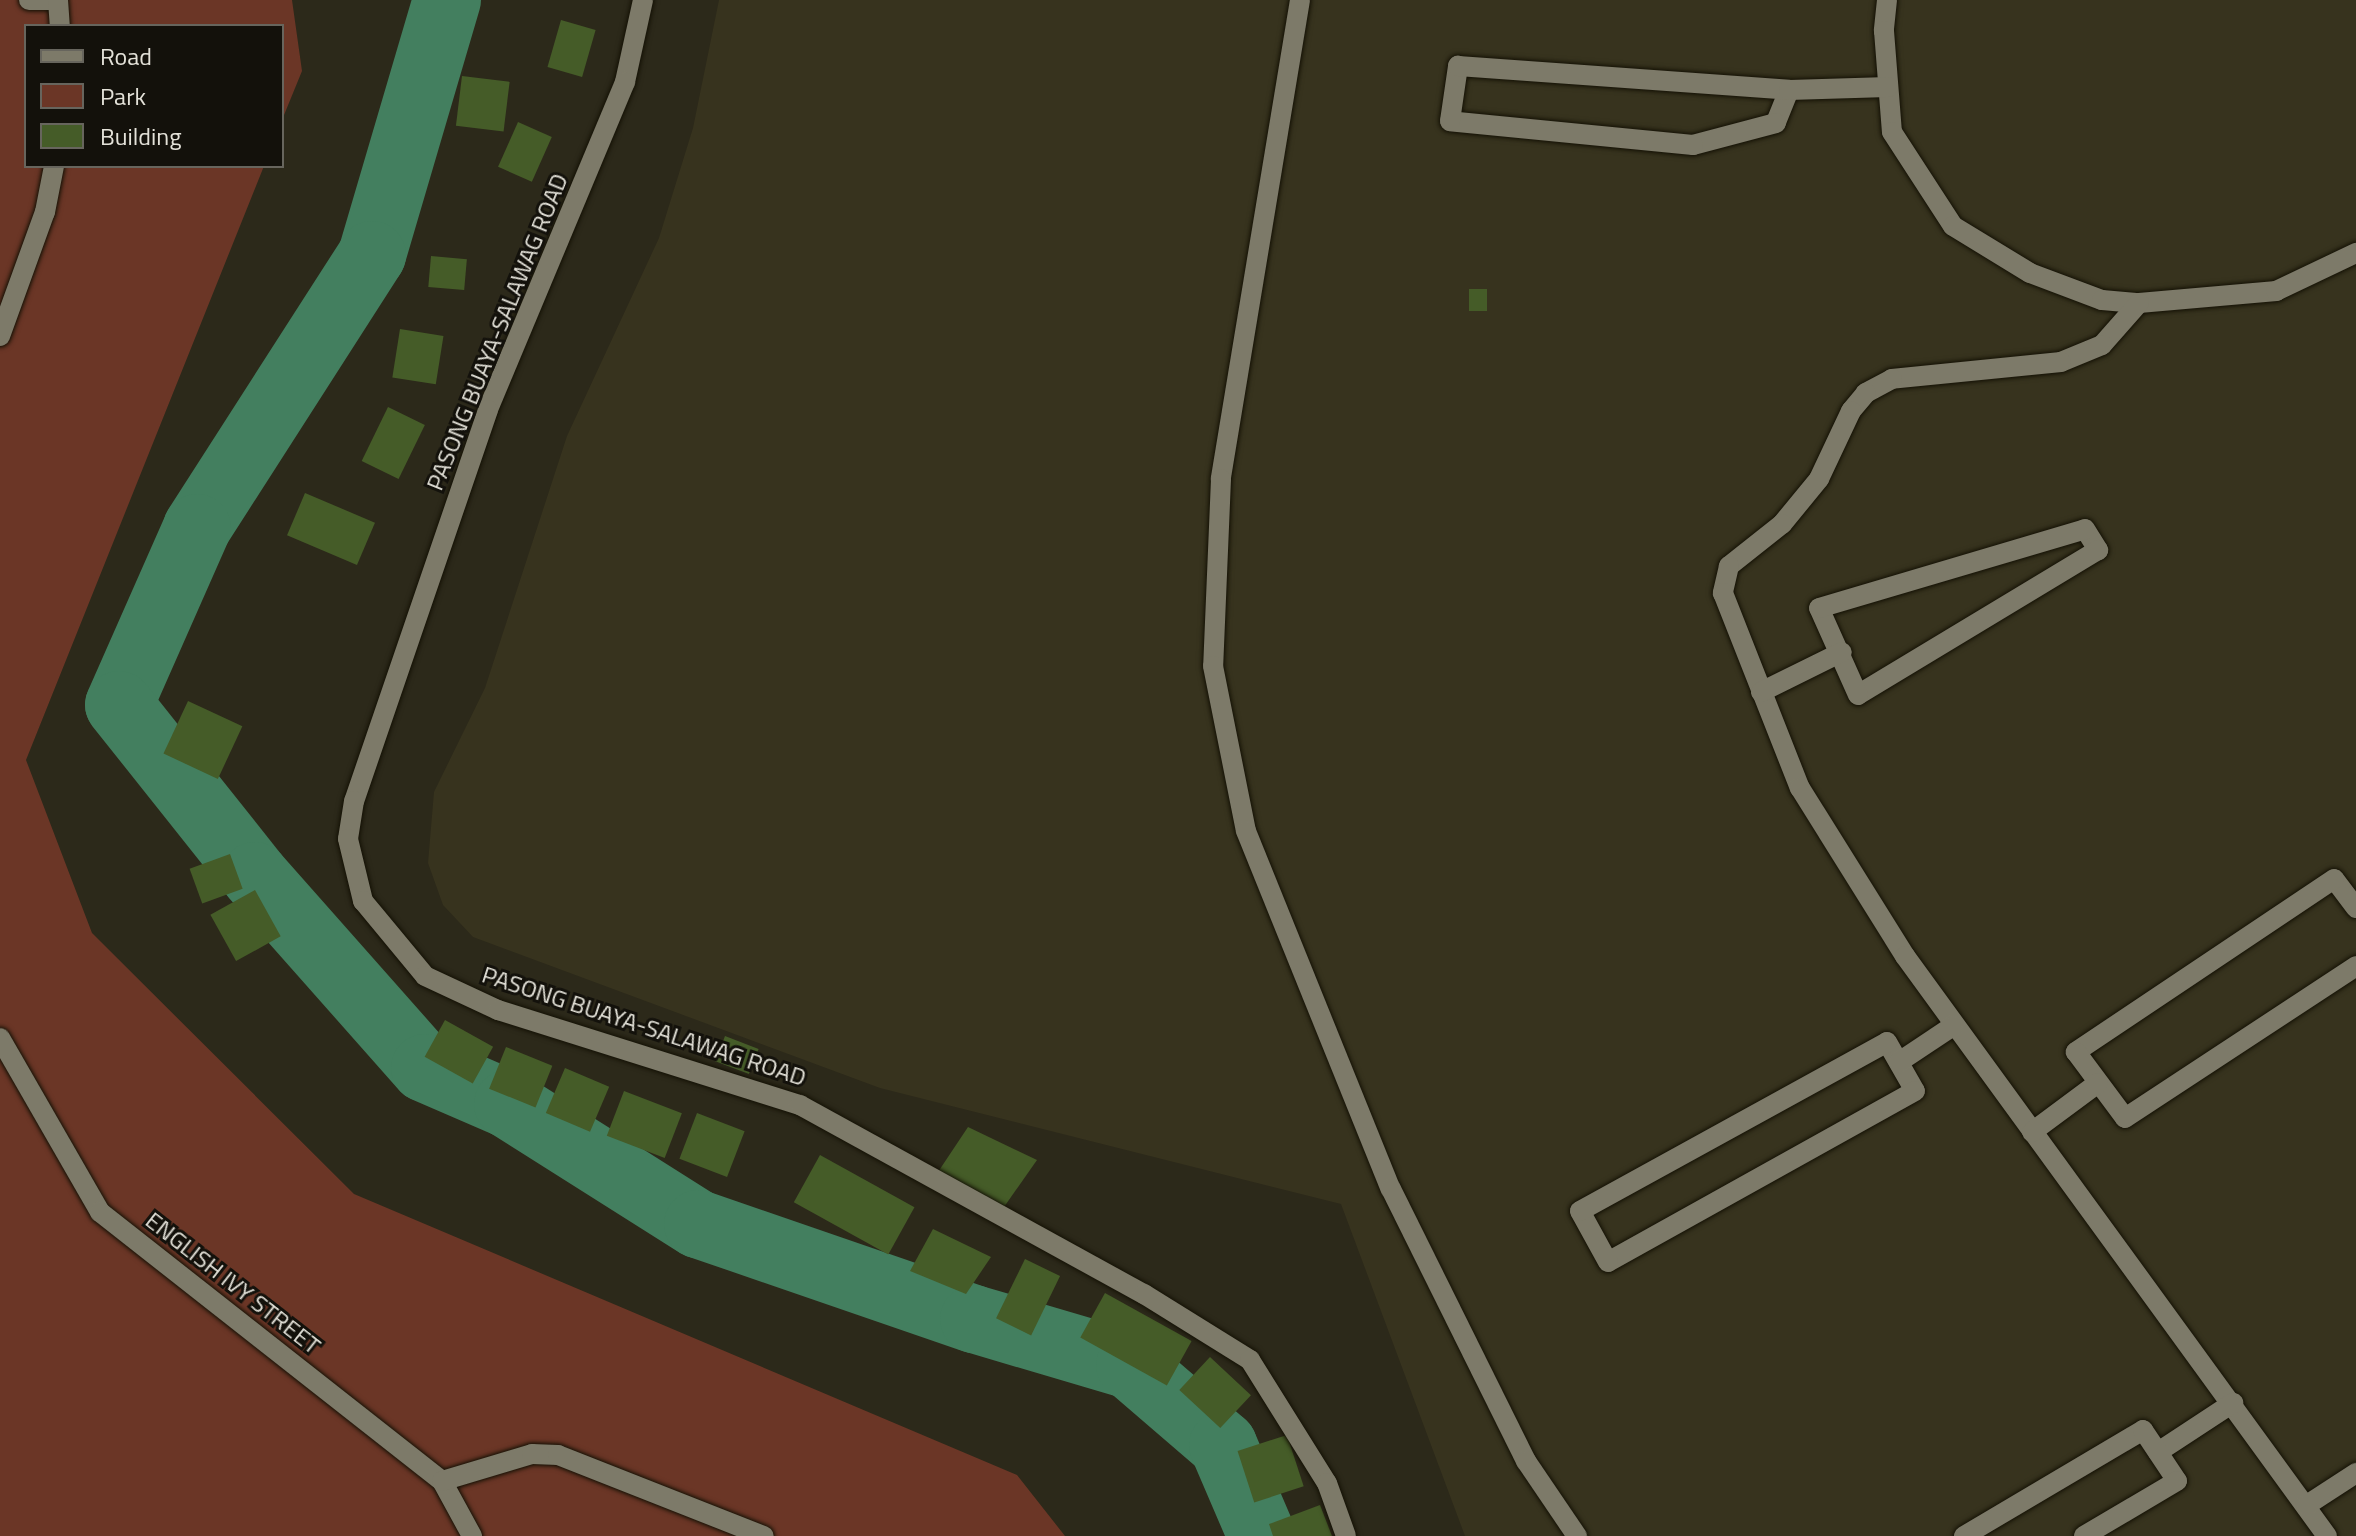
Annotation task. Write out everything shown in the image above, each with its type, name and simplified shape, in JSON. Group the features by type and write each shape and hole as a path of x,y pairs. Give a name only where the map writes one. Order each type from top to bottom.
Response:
{"street":[{"path":"29,0 58,0 60,24"},
{"name":"PASONG BUAYA-SALAWAG ROAD","path":"643,0 625,82 488,410 354,801 348,839 363,901 425,976 498,1010 800,1105 1144,1294 1250,1360 1327,1483 1346,1536"},
{"path":"1300,0 1221,479 1213,666 1246,831 1391,1189 1526,1461 1577,1536"},
{"path":"1887,0 1892,132 1953,226 2030,273 2102,300 2139,303 2276,291 2356,253"},
{"path":"1789,90 1776,123 1693,145 1450,121 1458,66 1789,90 1888,87"},
{"path":"0,336 45,212 54,168"},
{"path":"2139,303 2102,345 2061,362 1892,379 1866,393 1851,411 1819,479 1782,524 1729,566 1723,593 1800,788 1953,1026 2233,1403 2327,1536"},
{"path":"2085,529 2098,550 1858,695 1842,652 1819,608 2085,529"},
{"path":"1761,692 1842,652"},
{"path":"2356,908 2334,879 2076,1052 2125,1118 2356,966"},
{"path":"1899,1062 1953,1026"},
{"name":"ENGLISH IVY STREET","path":"0,1038 100,1212 442,1481 472,1536"},
{"path":"1887,1042 1899,1062 1915,1091 1608,1262 1580,1211 1887,1042"},
{"path":"2032,1132 2098,1083"},
{"path":"2158,1452 2233,1403"},
{"path":"1964,1536 2143,1430 2177,1481 2084,1536"},
{"path":"442,1481 532,1454 558,1455 764,1536"},
{"path":"2307,1505 2356,1473"}],"shaded area":[{"path":"719,0 2356,0 2356,1536 1465,1536 1341,1204 880,1088 473,937 443,905 428,863 434,792 485,688 567,436 659,238 693,128"}],"green space":[{"path":"0,0 292,0 302,71 284,115 284,24 24,24 24,168 263,168 26,760 92,933 354,1194 1017,1475 1065,1536 0,1536"}],"building":[{"path":"561,20 596,30 582,77 547,67"},
{"path":"462,76 510,82 504,131 456,126"},
{"path":"518,122 552,137 532,182 498,167"},
{"path":"431,256 467,259 464,290 428,287"},
{"path":"1469,289 1487,289 1487,311 1469,311"},
{"path":"400,329 443,336 436,384 392,377"},
{"path":"388,407 425,425 399,479 362,461"},
{"path":"305,493 375,523 357,565 287,535"},
{"path":"188,701 242,726 218,779 163,754"},
{"path":"230,854 243,889 202,903 190,869"},
{"path":"255,890 281,936 236,961 210,915"},
{"path":"445,1020 493,1047 473,1083 425,1057"},
{"path":"725,1036 759,1049 749,1074 715,1061"},
{"path":"506,1047 552,1066 536,1107 489,1089"},
{"path":"565,1068 609,1087 590,1132 546,1113"},
{"path":"624,1091 682,1113 665,1158 607,1136"},
{"path":"697,1113 745,1131 727,1177 679,1159"},
{"path":"968,1127 1037,1160 1004,1207 938,1172"},
{"path":"820,1155 914,1207 888,1255 794,1202"},
{"path":"933,1229 991,1257 966,1294 910,1271"},
{"path":"1025,1259 1060,1276 1031,1335 996,1318"},
{"path":"1105,1293 1192,1341 1167,1386 1080,1338"},
{"path":"1210,1357 1251,1395 1220,1428 1179,1390"},
{"path":"1287,1435 1304,1486 1254,1502 1238,1451"},
{"path":"1320,1505 1332,1536 1273,1536 1269,1524"}],"waterway":[{"path":"447,0 372,255 197,528 119,705 255,876 425,1068 508,1104 698,1224 974,1319 1130,1365 1223,1445 1262,1536"}]}
